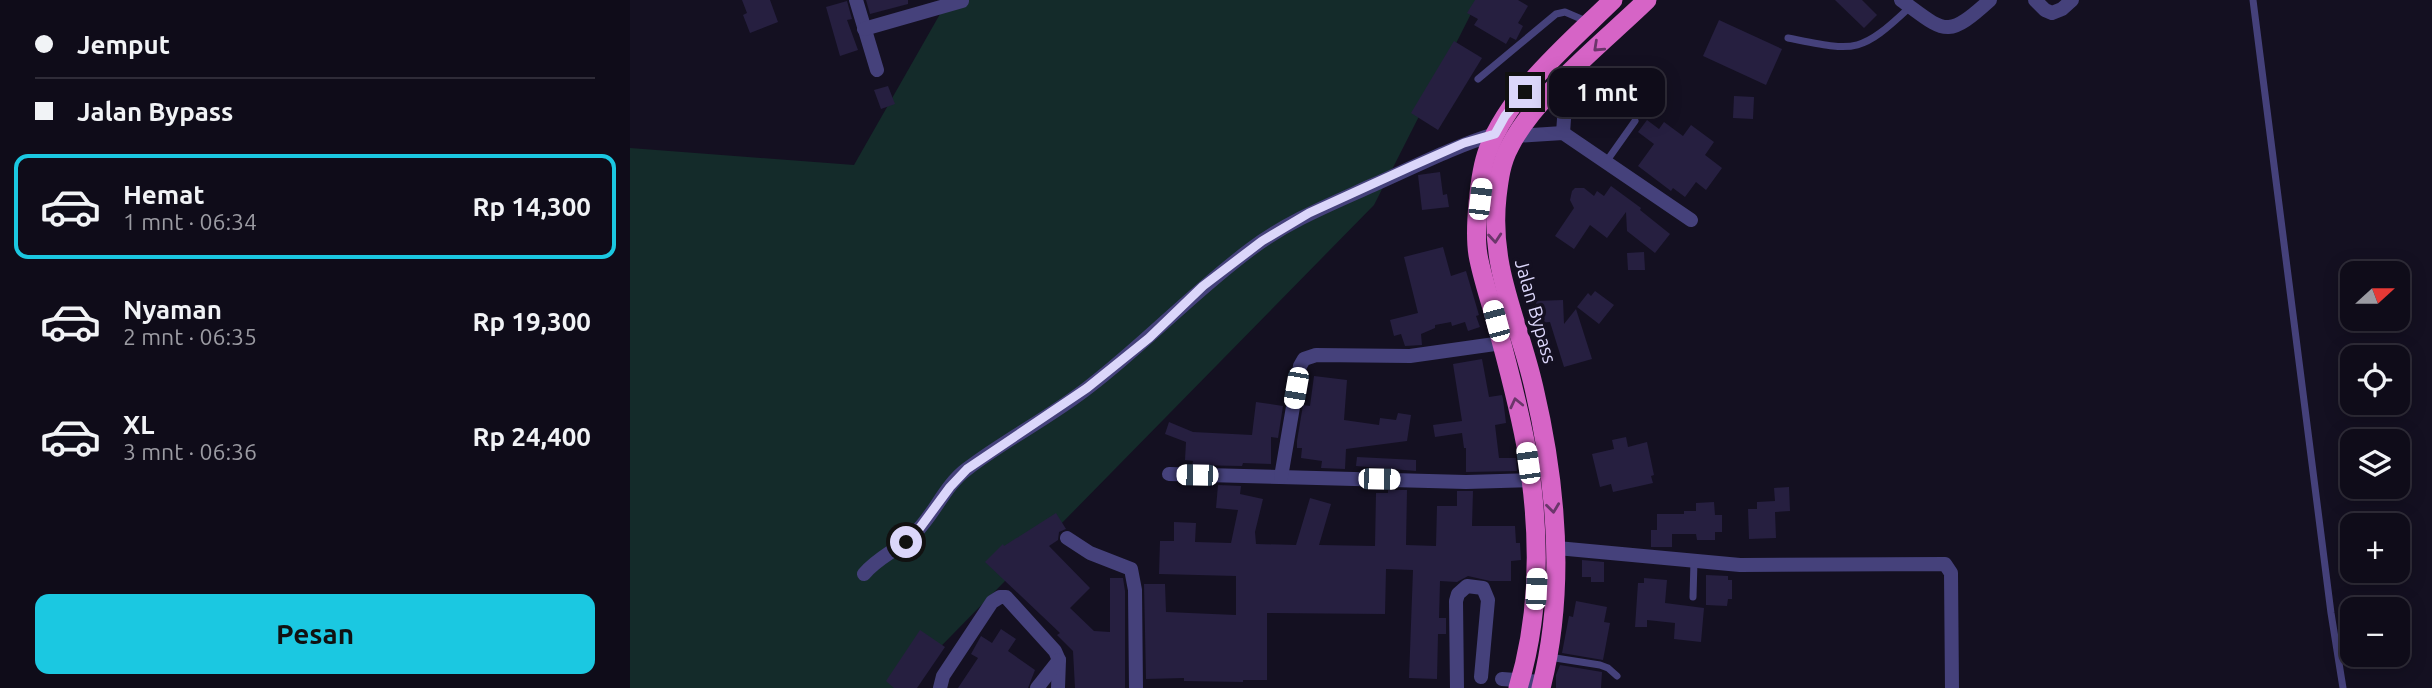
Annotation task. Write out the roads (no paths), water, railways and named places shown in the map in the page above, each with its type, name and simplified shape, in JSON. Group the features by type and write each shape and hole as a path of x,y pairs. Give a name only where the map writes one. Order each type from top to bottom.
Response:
{"highway":[{"path":"1503,680 1536,589 1538,550 1526,446 1478,255 1477,225 1486,153 1505,116 1613,0"},
{"name":"Jalan Bypass","path":"1542,685 1555,596 1557,548 1549,472 1534,388 1497,256 1494,224 1499,180 1503,162 1516,136 1546,98 1647,0"}],"street":[{"path":"856,0 877,70"},
{"path":"1906,3 1938,26 1951,28 1968,20 1990,0"},
{"path":"2035,0 2052,13 2073,0"},
{"path":"864,29 962,1"},
{"path":"1563,133 1567,77"},
{"path":"1516,136 1563,133 1691,220"},
{"path":"864,575 873,563 916,533 967,469 1087,388 1149,338 1203,286 1262,241 1309,213 1464,143 1495,134"},
{"path":"1280,477 1300,366 1304,359 1316,355 1410,356 1502,343"},
{"path":"1169,474 1493,482 1531,480"},
{"path":"1067,538 1090,553 1130,569 1135,590 1136,688"},
{"path":"1557,548 1694,561 1784,566 1945,564 1951,573 1952,688"},
{"path":"1503,680 1487,593 1483,588 1467,586 1458,594 1456,601 1457,681 1503,680 1542,685"},
{"path":"940,688 950,665 992,602 1000,597 1006,597 1049,643 1059,660 1058,688"},
{"path":"1037,688 1059,660"}],"lane":[{"path":"2253,0 2329,600 2343,688"},
{"path":"1788,38 1847,48 1867,43 1883,32 1906,3"},
{"path":"1478,79 1556,14 1565,12 1590,23"},
{"path":"1606,163 1635,121"},
{"path":"1693,597 1694,561"},
{"path":"1548,657 1608,668 1617,676"}]}
